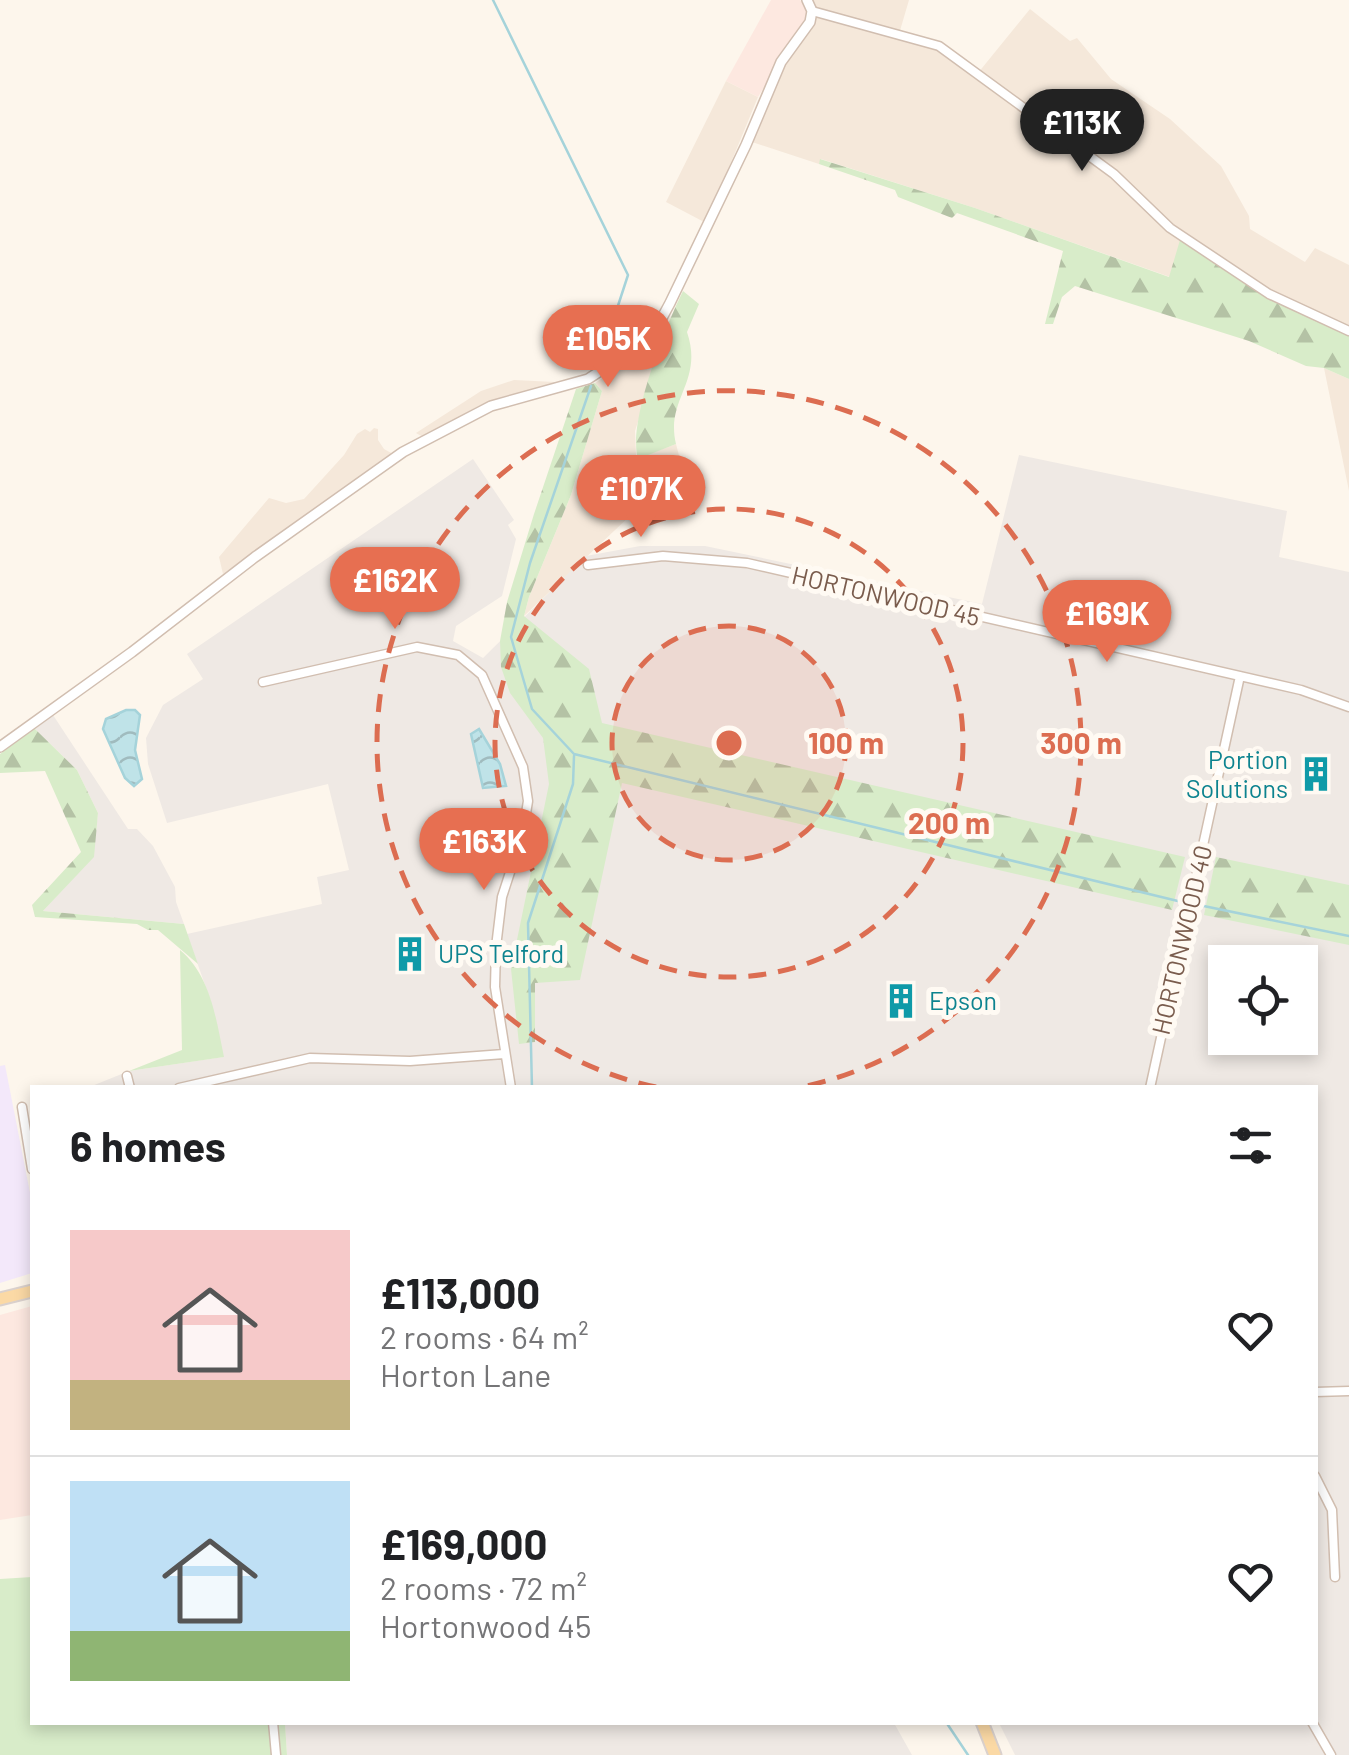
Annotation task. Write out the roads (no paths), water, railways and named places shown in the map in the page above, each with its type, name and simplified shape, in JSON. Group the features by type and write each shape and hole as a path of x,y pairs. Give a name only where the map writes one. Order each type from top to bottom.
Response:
{"main road":[{"path":"0,1299 30,1291"},
{"path":"983,1725 996,1755"}],"street":[{"path":"0,747 404,452 490,406 588,378 643,343 663,316 746,145 774,76 810,22 812,11 807,0"},
{"path":"812,11 939,46 1114,174 1170,228 1269,294 1349,331"},
{"name":"HORTONWOOD 45","path":"588,565 664,556 747,564 1301,690 1349,707"},
{"path":"263,682 417,647 458,655 482,675 523,768 528,801 523,832 502,896 496,947 495,987 509,1085"},
{"name":"HORTONWOOD 40","path":"1151,1085 1240,676"},
{"path":"192,1085 310,1058 410,1062 504,1054"},
{"path":"127,1076 129,1085"},
{"path":"22,1107 30,1125"},
{"path":"1318,1392 1349,1391"},
{"path":"1318,1482 1332,1510 1335,1577"},
{"path":"273,1725 276,1755"},
{"path":"1314,1725 1331,1755"}],"water":[{"path":"135,710 140,715 135,750 142,779 134,786 125,778 103,729 106,719"},
{"path":"479,729 500,764 506,786 483,788 471,734"}],"waterway":[{"path":"493,0 628,275 598,367"},
{"path":"591,386 530,563 511,637 532,709 574,754 1186,903"},
{"path":"532,1085 528,923 573,784 574,756"},
{"path":"1194,904 1349,936"},
{"path":"948,1725 968,1755"}],"place":[{"name":"Portion Solutions","path":"1316,774"},
{"name":"UPS Telford","path":"410,954"},
{"name":"Epson","path":"901,1001"}]}
